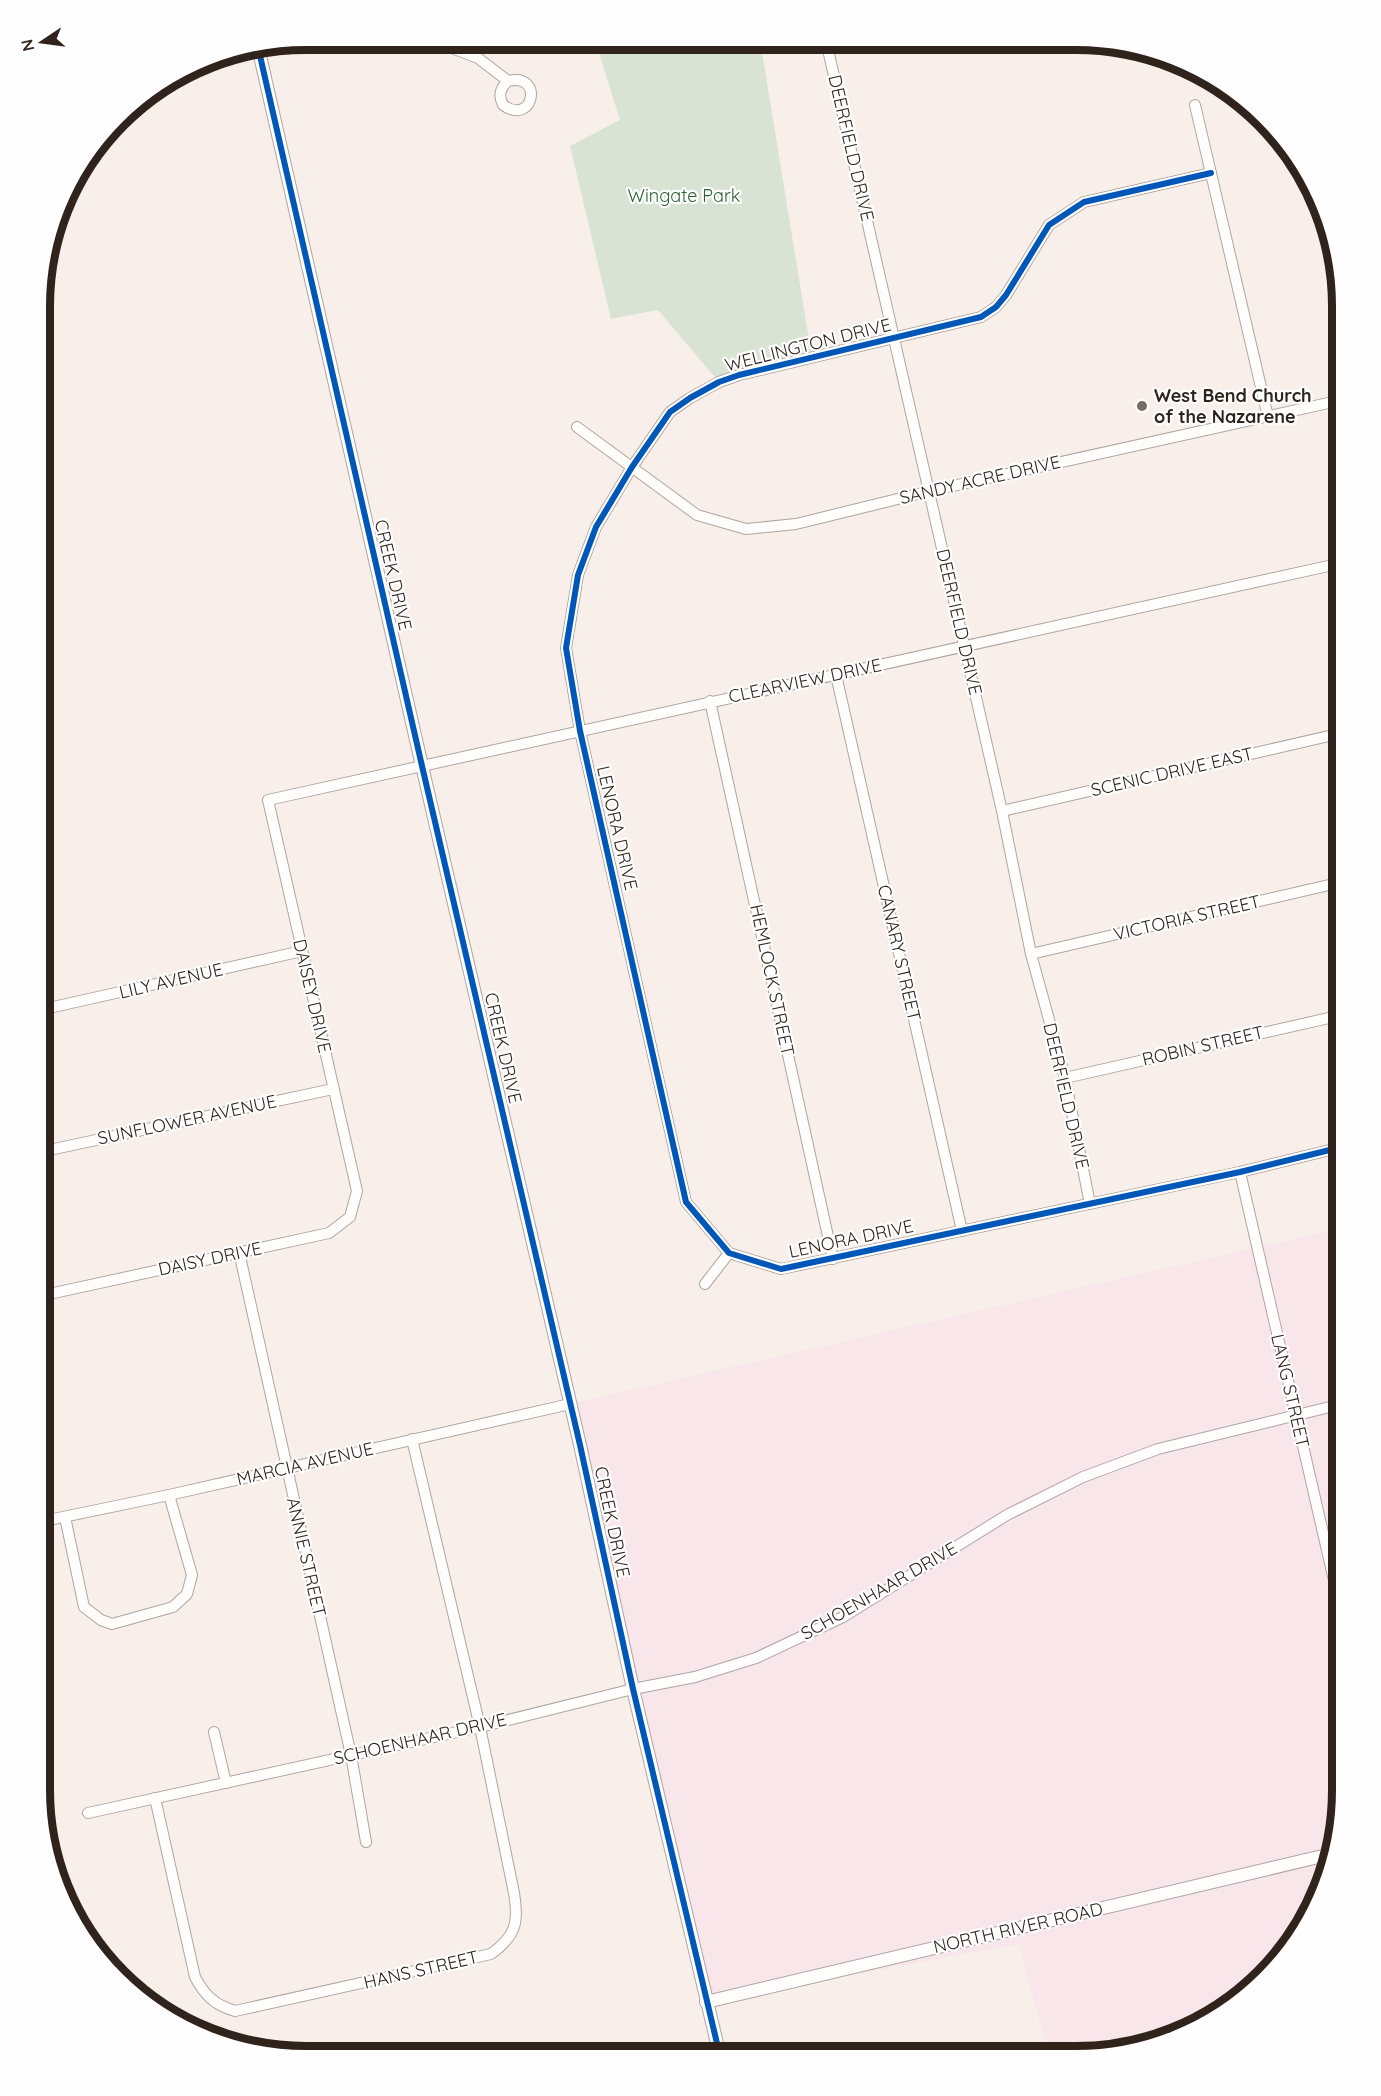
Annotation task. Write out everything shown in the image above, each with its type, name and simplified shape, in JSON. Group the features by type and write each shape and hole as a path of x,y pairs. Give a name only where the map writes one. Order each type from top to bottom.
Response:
{"street":[{"path":"457,50 478,58 508,81"},
{"name":"DEERFIELD DRIVE","path":"828,50 1002,811 1031,954 1065,1078 1090,1204"},
{"name":"CREEK DRIVE","path":"259,54 570,1404 633,1689 717,2046"},
{"path":"1195,105 1268,417"},
{"name":"WELLINGTON DRIVE","path":"580,730 566,648 578,575 596,527 632,467 670,412 719,382 739,375 981,317 996,307 1006,295 1049,225 1084,202 1211,173"},
{"name":"SANDY ACRE DRIVE","path":"577,428 697,515 746,529 796,524 930,491 1332,402"},
{"name":"CLEARVIEW DRIVE","path":"268,800 1332,565"},
{"name":"CANARY STREET","path":"837,675 962,1231"},
{"name":"HEMLOCK STREET","path":"710,701 833,1258"},
{"name":"LENORA DRIVE","path":"580,730 687,1202 729,1253 782,1269 1240,1172 1332,1149"},
{"name":"SCENIC DRIVE EAST","path":"1002,811 1332,735"},
{"name":"DAISEY DRIVE","path":"268,800 357,1191"},
{"name":"VICTORIA STREET","path":"1031,954 1332,884"},
{"name":"LILY AVENUE","path":"50,1008 302,951"},
{"name":"ROBIN STREET","path":"1065,1078 1332,1017"},
{"name":"SUNFLOWER AVENUE","path":"50,1150 333,1089"},
{"name":"LANG STREET","path":"1240,1172 1332,1572"},
{"name":"DAISY DRIVE","path":"50,1294 329,1233 350,1217 357,1191"},
{"name":"ANNIE STREET","path":"239,1252 351,1755 366,1842"},
{"path":"705,1284 729,1253"},
{"name":"MARCIA AVENUE","path":"50,1520 570,1404"},
{"name":"SCHOENHAAR DRIVE","path":"88,1813 480,1727 633,1689 694,1677 756,1658 843,1617 1007,1515 1083,1477 1158,1449 1332,1406"},
{"name":"HANS STREET","path":"155,1798 195,1977 208,1998 221,2007 235,2011 491,1954 509,1938 518,1914 480,1727 412,1439"},
{"path":"65,1517 84,1607 101,1620 112,1624 173,1606 187,1594 192,1575 169,1495"},
{"path":"214,1732 226,1783"},
{"name":"NORTH RIVER ROAD","path":"706,2002 1323,1856"}],"shaded area":[{"path":"1332,1230 1331,1807 1327,1840 1318,1873 1305,1904 1279,1946 1231,1994 1189,2020 1141,2038 1092,2046 1046,2046 1019,1944 706,2002 570,1404"}],"green space":[{"name":"Wingate Park","path":"598,50 762,50 812,358 719,382 658,310 611,319 570,146 620,120"}],"cycle path":[{"path":"259,54 580,1445 633,1689 718,2046"},
{"path":"1211,173 1084,202 1049,225 1006,295 996,307 981,317 739,375 719,382 670,412 632,467 596,527 578,575 566,648 580,731 686,1202 729,1253 781,1269 1240,1172 1332,1149"}],"place":[{"name":"West Bend Church of the Nazarene","path":"1142,406"}]}
